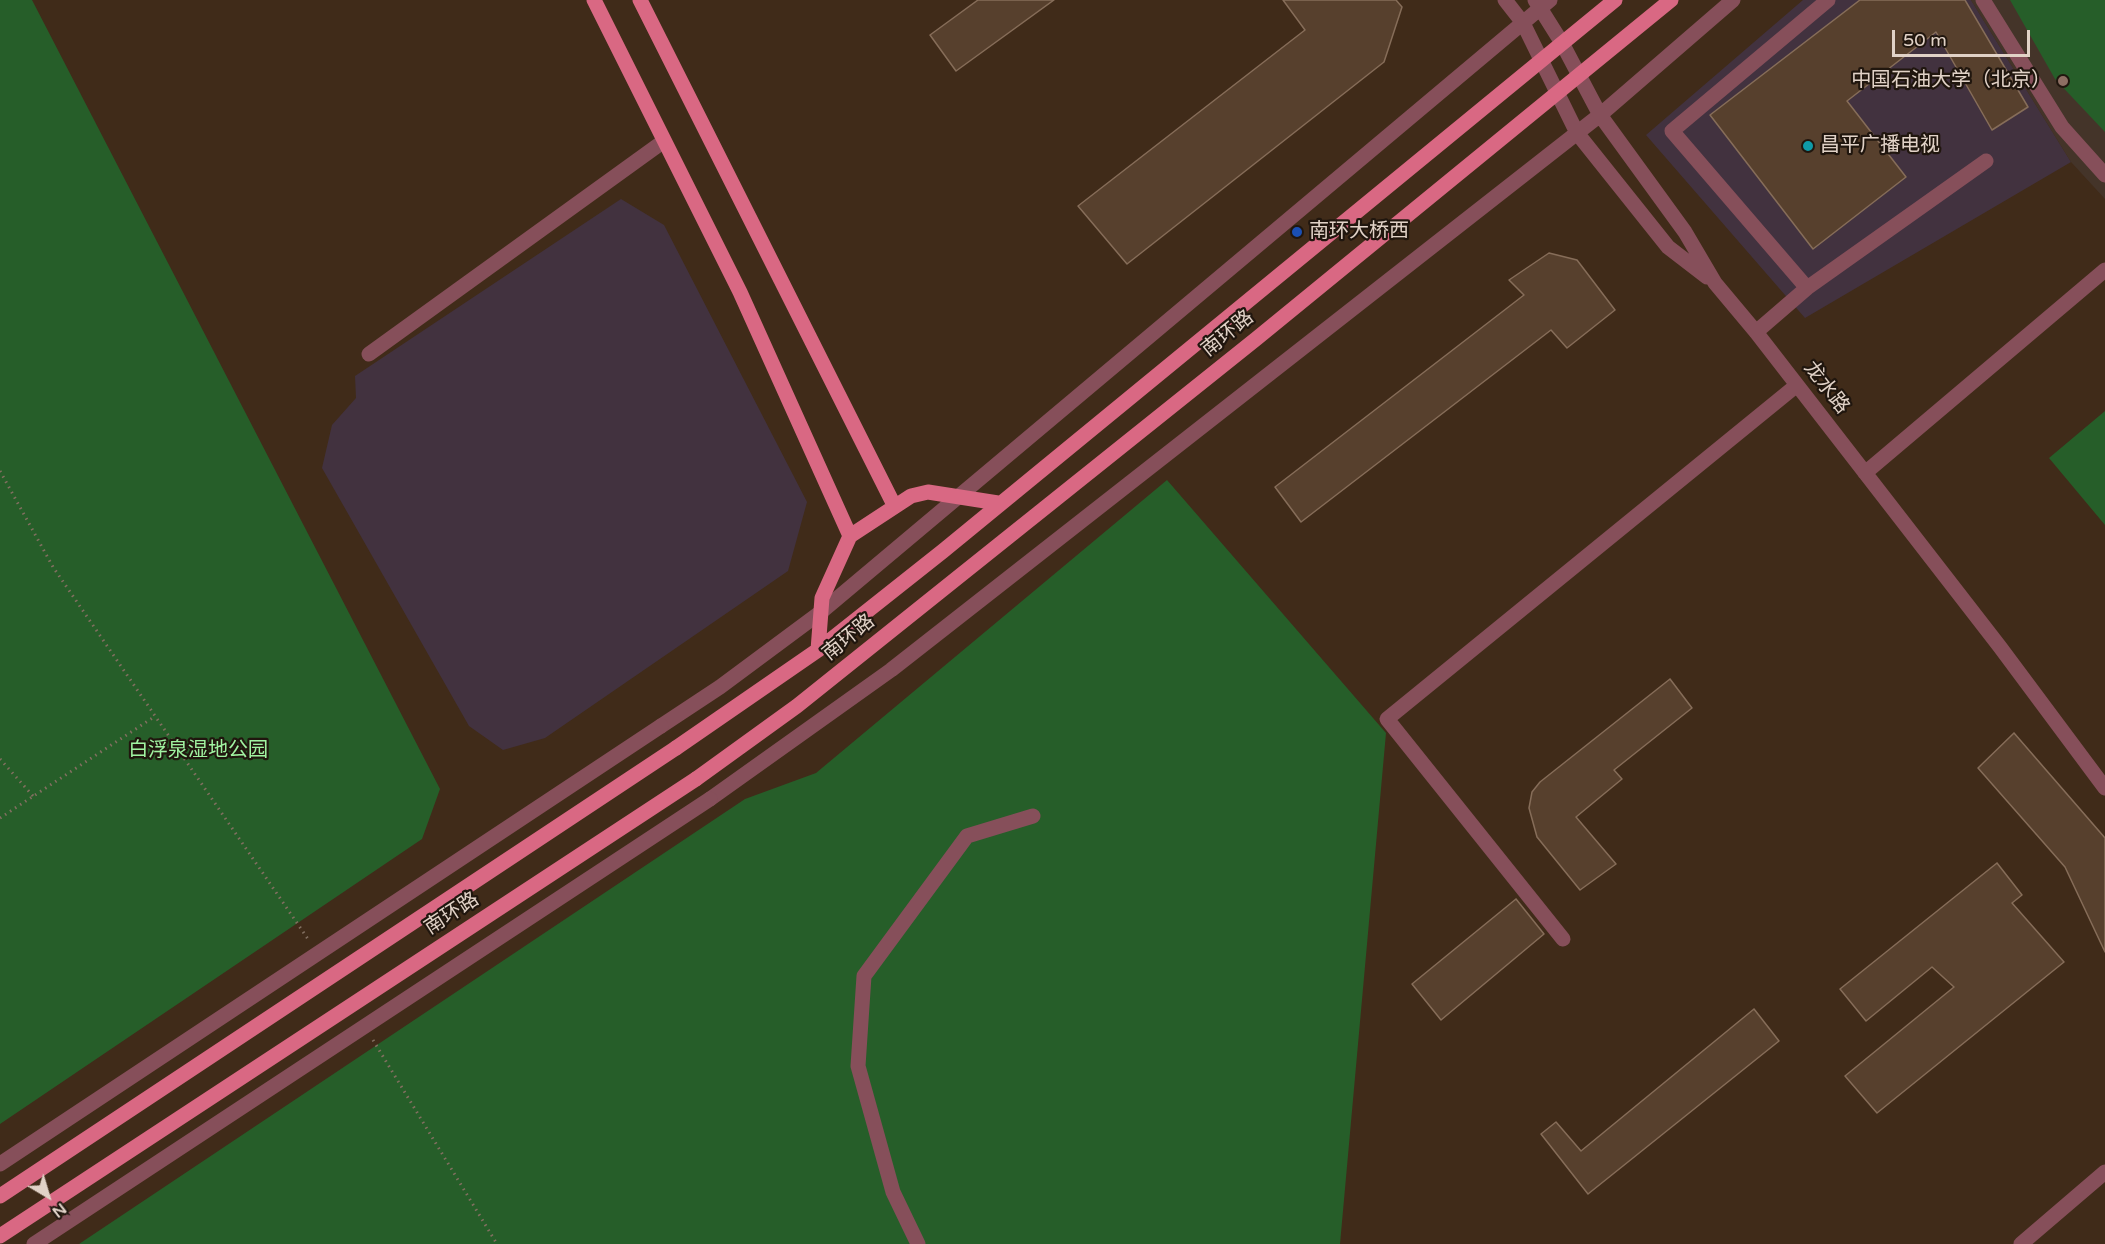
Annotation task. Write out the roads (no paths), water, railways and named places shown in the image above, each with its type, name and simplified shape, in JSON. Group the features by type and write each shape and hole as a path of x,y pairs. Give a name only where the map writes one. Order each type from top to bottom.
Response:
{"main road":[{"path":"594,0 740,292 850,536"},
{"path":"640,0 894,505"},
{"name":"南环路","path":"0,1196 676,748 818,650 943,551 998,503 1615,0"},
{"name":"南环路","path":"0,1236 696,779 797,706 1558,94 1671,0"},
{"path":"818,650 822,598 850,536 894,505 911,496 928,492 998,503"}],"street":[{"path":"1505,0 1523,23 1577,133 1668,247 1715,282"},
{"path":"34,1244 710,799 891,670 1600,115 1733,0"},
{"path":"1807,288 1672,131 1828,0"},
{"path":"1983,0 2062,127 2105,175"},
{"path":"0,1164 720,687 821,612 1523,23 1542,2"},
{"name":"龙水路","path":"1542,2 1600,115 1685,232 1715,282 1797,385 2105,788"},
{"path":"369,354 664,141"},
{"path":"1756,332 1807,288 1986,161"},
{"path":"1864,473 2105,270"},
{"path":"1563,939 1387,719 1797,385"},
{"path":"918,1244 892,1192 858,1066 864,976 967,836 1033,816"},
{"path":"2021,1244 2105,1172"}],"place":[{"name":"中国石油大学（北京）","path":"2063,81"},
{"name":"昌平广播电视","path":"1808,146"},
{"name":"南环大桥西","path":"1297,232"}],"park label":[{"name":"白浮泉湿地公园","path":"198,751"}]}
